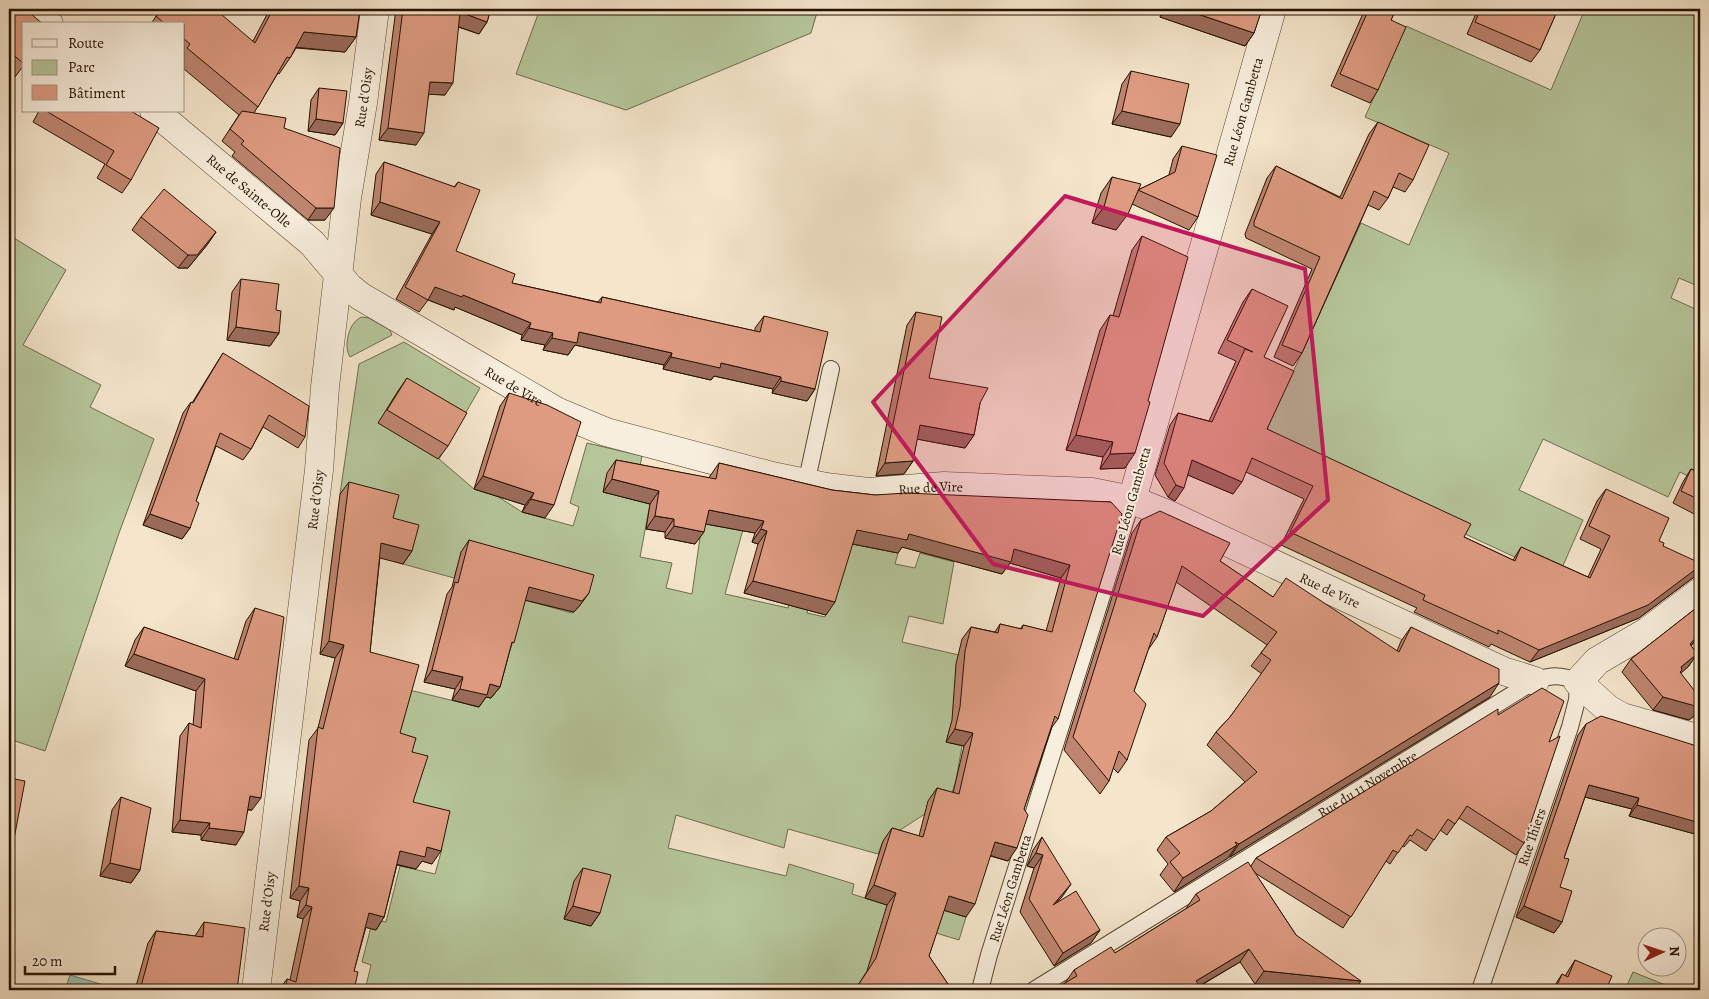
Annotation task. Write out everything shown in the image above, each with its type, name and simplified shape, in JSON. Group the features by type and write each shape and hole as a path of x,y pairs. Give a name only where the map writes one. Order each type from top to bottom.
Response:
{"street":[{"path":"31,9 47,22"},
{"name":"Rue d'Oisy","path":"256,990 319,470 325,387 347,198 363,102 375,9"},
{"name":"Rue Léon Gambetta","path":"1132,500 1272,9"},
{"name":"Rue de Sainte-Olle","path":"155,112 312,243 339,274"},
{"name":"Rue de Vire","path":"339,274 360,296 536,400 576,421 606,432 806,484 868,492 944,486 1092,492 1132,500 1167,514 1504,671 1535,681"},
{"path":"1700,592 1648,631 1597,662 1578,682 1608,708 1622,717 1700,740"}],"lane":[{"path":"806,484 830,369"},
{"name":"Rue Léon Gambetta","path":"980,990 989,955 1132,500"},
{"name":"Rue du 11 Novembre","path":"1034,990 1535,681 1554,675 1578,682"},
{"name":"Rue Thiers","path":"1480,990 1570,726 1577,700 1578,682"}],"highlighted area":[{"path":"1065,196 1305,269 1328,500 1203,616 993,564 873,402"}],"green space":[{"path":"540,9 818,9 811,33 626,110 516,74"},
{"path":"1585,9 1700,9 1700,287 1679,278 1671,298 1700,311 1700,476 1698,481 1680,472 1668,497 1543,439 1519,490 1583,520 1558,577 1262,440 1361,223 1409,245 1449,153 1365,117 1406,26 1551,90"},
{"path":"9,235 66,270 23,345 101,385 90,407 154,439 119,533 45,751 9,739"},
{"path":"362,317 369,318 390,330 392,335 350,357 347,347 348,334 357,319"},
{"path":"404,342 480,388 439,459 474,489 497,496 522,512 573,526 579,507 570,503 587,443 642,456 633,499 650,504 640,557 672,563 666,588 692,594 702,523 744,526 725,594 788,608 799,567 819,570 807,613 825,617 848,543 898,553 895,564 915,568 920,553 954,562 943,624 909,616 902,642 959,655 962,746 956,780 948,806 925,814 883,841 878,854 788,829 784,848 676,815 668,848 786,876 789,864 854,884 852,894 868,899 872,889 966,917 959,940 890,919 932,990 870,990 857,987 855,990 365,990 371,965 362,962 373,919 386,922 400,866 435,874 442,849 372,807 391,746 393,686 479,707 482,696 491,698 521,599 572,613 581,604 481,556 462,551 454,578 403,564 340,494 359,364"},
{"path":"1633,972 1636,973 1636,976 1643,976 1678,990 1625,990"}],"shaded area":[{"path":"70,975 107,986 105,990 65,990"}],"building":[{"path":"9,9 25,9 41,22 22,22 22,62 9,51"},
{"path":"162,9 215,9 255,43 273,9 360,9 356,37 304,32 290,58 287,57 258,107 187,48 190,44 185,40 185,22 163,22 156,16"},
{"path":"403,9 491,9 487,22 460,12 453,83 430,82 424,133 388,128"},
{"path":"1183,9 1262,9 1254,33"},
{"path":"1369,9 1396,9 1391,20 1406,27 1378,90 1340,74"},
{"path":"1481,9 1558,9 1540,50 1475,22"},
{"path":"1131,71 1189,84 1180,124 1122,111"},
{"path":"319,88 347,91 343,123 316,119"},
{"path":"242,111 286,118 284,128 340,148 334,208 316,208 241,144 244,141 230,129"},
{"path":"48,112 133,112 159,128 131,180 106,165 114,151"},
{"path":"1378,122 1429,145 1413,180 1399,173 1388,198 1374,191 1302,353 1282,345 1320,257 1254,226 1254,222 1276,166 1342,199"},
{"path":"1182,146 1217,155 1198,217 1138,190 1175,172"},
{"path":"384,162 455,187 458,182 480,190 456,251 515,274 512,283 601,303 602,297 760,332 764,316 828,332 815,389 781,381 781,377 721,363 720,368 671,357 672,353 579,332 577,343 552,338 553,333 529,328 531,323 463,295 462,297 435,287 428,300 405,287 440,222 380,202"},
{"path":"1112,177 1141,184 1128,214 1104,207"},
{"path":"164,189 216,232 197,255 188,255 141,217"},
{"path":"1142,236 1188,257 1135,453 1110,454 1113,442 1076,435 1110,315 1119,317"},
{"path":"241,279 279,284 276,310 281,311 279,333 236,327"},
{"path":"1252,289 1288,306 1264,357 1294,371 1267,429 1471,524 1464,537 1515,561 1521,547 1590,578 1610,536 1589,526 1606,489 1669,518 1659,541 1664,543 1663,546 1700,563 1700,566 1648,605 1539,650 1498,630 1498,634 1423,600 1425,595 1290,532 1313,486 1252,458 1242,482 1192,460 1184,488 1176,485 1164,463 1178,413 1212,422 1245,349 1253,352 1227,340"},
{"path":"916,312 942,317 929,378 988,388 980,403 974,435 920,425 913,461 885,463"},
{"path":"223,353 309,406 305,437 269,415 251,449 220,433 196,501 199,503 190,528 150,514 191,402 193,403"},
{"path":"407,378 467,413 448,446 387,410"},
{"path":"509,393 547,405 581,422 554,505 531,499 534,493 483,476"},
{"path":"616,460 716,479 719,463 832,490 875,495 906,493 1111,502 1122,514 1058,719 1055,716 1024,809 1028,815 1017,848 995,842 975,904 949,896 929,956 952,990 855,990 876,958 896,893 874,885 892,828 923,837 937,788 959,794 973,733 955,729 960,707 965,651 971,627 998,633 1000,624 1022,629 1023,625 1052,632 1070,565 1014,549 1011,562 909,534 907,540 857,530 835,602 753,581 767,531 761,529 764,521 709,510 704,532 674,526 674,519 655,516 659,491 612,479"},
{"path":"1691,469 1700,473 1700,500 1681,491"},
{"path":"349,482 399,495 393,518 419,525 412,551 381,543 370,652 419,665 400,733 416,738 412,752 428,756 413,802 450,811 441,851 427,847 425,857 400,851 384,917 369,913 354,971 358,972 354,990 286,990 287,979 296,982 312,907 306,905 309,888 299,886 318,727 323,729 344,645 329,641"},
{"path":"1160,511 1230,543 1220,561 1273,597 1286,578 1399,652 1411,627 1499,669 1499,683 1239,844 1235,842 1237,845 1183,878 1170,862 1180,853 1166,837 1211,811 1257,772 1216,732 1230,717 1271,660 1261,653 1277,632 1182,566 1157,637 1154,633 1134,691 1146,704 1127,760 1119,751 1109,781 1073,737 1141,520"},
{"path":"469,540 594,575 589,593 582,601 529,587 500,687 490,684 487,695 460,689 463,677 432,670 455,582 458,583"},
{"path":"1700,605 1700,633 1690,644 1697,654 1681,667 1682,670 1680,672 1700,698 1699,707 1663,697 1631,659"},
{"path":"255,608 284,617 261,798 250,796 244,832 209,828 210,823 180,820 189,723 201,728 205,679 134,654 144,627 238,660"},
{"path":"1542,688 1564,701 1549,742 1560,736 1524,843 1467,806 1455,824 1448,819 1434,840 1417,829 1412,836 1410,835 1398,853 1393,850 1351,917 1256,858 1498,709 1498,715"},
{"path":"1601,716 1700,747 1700,823 1637,805 1639,798 1589,785 1564,858 1569,859 1560,887 1572,891 1562,922 1524,906 1586,724"},
{"path":"9,778 25,781 14,839 9,838"},
{"path":"121,797 151,808 140,870 110,863"},
{"path":"1042,837 1071,884 1053,905 1076,891 1100,930 1063,953 1029,899 1043,855 1036,853"},
{"path":"1248,862 1296,935 1361,981 1264,971 1249,949 1196,981 1200,986 1193,990 1053,990 1077,976 1074,970 1111,947 1115,953 1200,900 1196,894"},
{"path":"583,868 611,875 600,913 573,906"},
{"path":"204,922 245,928 237,990 140,990 156,931 203,937"},
{"path":"1575,960 1612,976 1606,990 1555,990 1562,974 1568,977"}]}
